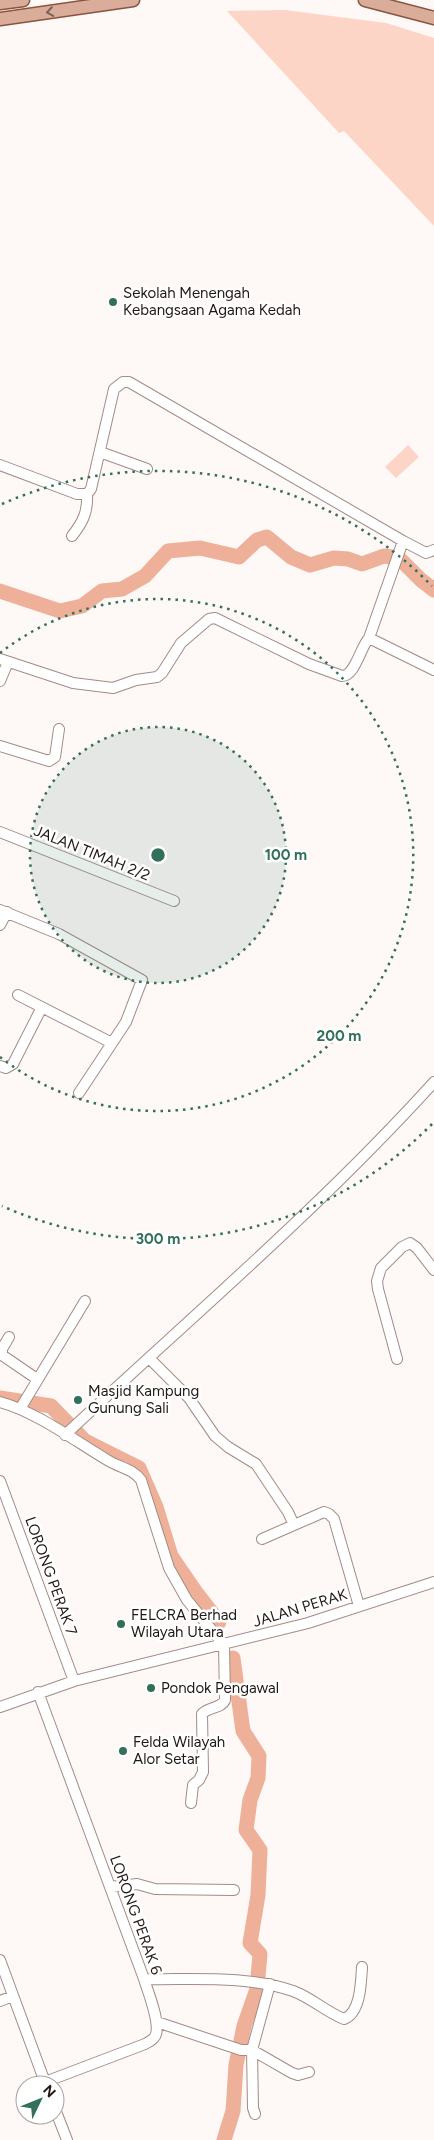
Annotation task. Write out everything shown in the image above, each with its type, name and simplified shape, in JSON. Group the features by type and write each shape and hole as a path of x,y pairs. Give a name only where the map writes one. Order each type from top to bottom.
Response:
{"main road":[{"path":"0,3 23,0"},
{"path":"0,19 133,0"},
{"path":"365,0 434,18"}],"street":[{"path":"72,536 84,522 88,507 87,494 91,489 114,389 122,382 129,382 401,546 426,553 434,550"},
{"path":"100,452 147,469"},
{"path":"0,465 76,494 87,494"},
{"path":"0,681 4,660 73,683 113,688 136,680 157,677 162,673 180,643 209,619 215,618 309,664 346,676 352,672 369,638 401,546"},
{"path":"369,638 434,670"},
{"path":"0,746 49,761 55,757 59,729"},
{"name":"JALAN TIMAH 2/2","path":"0,832 174,901"},
{"path":"0,925 3,911 59,934 142,980 126,1022 79,1094"},
{"path":"18,995 112,1043"},
{"path":"0,1066 6,1068 13,1064 42,1008"},
{"path":"70,1430 150,1358 383,1138 434,1082"},
{"path":"397,1359 378,1289 378,1275 381,1268 402,1247 410,1243 417,1248 434,1270"},
{"path":"22,1407 85,1301"},
{"path":"9,1337 2,1349 2,1355 37,1379"},
{"path":"150,1358 189,1398 215,1436 228,1447 256,1464 294,1524"},
{"path":"0,1402 22,1407 70,1430 118,1466 136,1473 141,1480 174,1579 196,1613 224,1645 225,1700 221,1706 206,1710 202,1714 203,1772 199,1780 193,1785 191,1804"},
{"name":"LORONG PERAK 7","path":"0,1481 74,1681"},
{"path":"262,1539 324,1512 329,1514 334,1520 360,1606"},
{"name":"JALAN PERAK","path":"0,1707 38,1692 74,1681 308,1623 434,1582"},
{"name":"LORONG PERAK 6","path":"38,1692 144,1979 157,2022"},
{"path":"110,1887 137,1884 155,1889 234,1890"},
{"path":"0,1960 42,2075"},
{"path":"144,1979 270,1984 307,1996 344,2018 352,2014 360,1994 362,1967"},
{"path":"255,2114 242,2049 270,1984"},
{"path":"0,2001 13,1996"},
{"path":"65,2076 151,2041 156,2034 157,2022 242,2049 298,2075 308,2072"},
{"path":"61,2125 67,2140"}],"shaded area":[{"path":"285,10 386,23 434,38 434,226 344,131 339,133 227,11"},
{"path":"408,445 419,457 396,478 385,467"}],"waterway":[{"path":"0,591 60,611 82,606 102,591 122,589 145,576 168,551 200,548 239,557 257,540 267,537 291,557 310,565 334,558 348,559 362,564 384,556 399,558 434,590"},
{"path":"0,1398 51,1406 85,1441 139,1468 156,1507 171,1556 219,1622"},
{"path":"224,2140 233,2111 236,2065 244,2026 257,1989 260,1954 250,1943 258,1895 260,1850 246,1830 250,1800 258,1778 259,1756 243,1731 233,1658"}],"place":[{"name":"Sekolah Menengah Kebangsaan Agama Kedah","path":"113,302"},
{"name":"Masjid Kampung Gunung Sali","path":"78,1400"},
{"name":"FELCRA Berhad Wilayah Utara","path":"121,1624"},
{"name":"Pondok Pengawal","path":"151,1688"},
{"name":"Felda Wilayah Alor Setar","path":"123,1751"}]}
